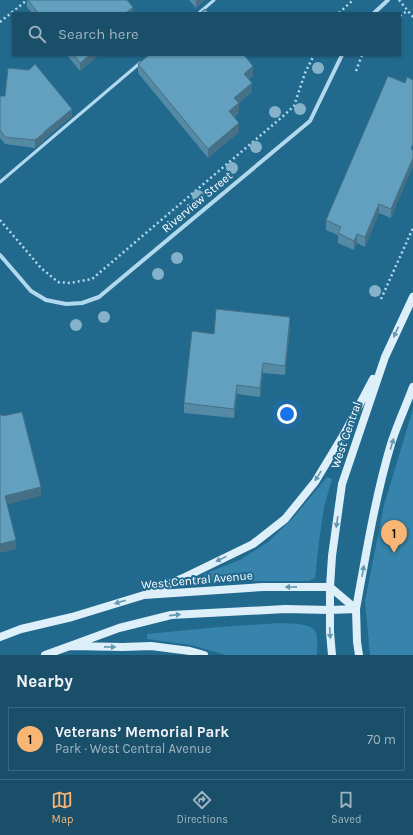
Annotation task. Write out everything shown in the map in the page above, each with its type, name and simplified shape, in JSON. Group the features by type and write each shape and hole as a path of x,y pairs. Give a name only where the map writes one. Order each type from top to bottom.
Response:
{"main road":[{"name":"West Central","path":"330,587 332,556 342,484 385,357 413,297"},
{"path":"144,595 253,544 286,519 315,482 344,434 385,357"},
{"path":"358,655 356,609 379,489 392,443 413,387"},
{"name":"West Central Avenue","path":"0,636 21,629 72,617 144,595 263,587 330,587"},
{"path":"330,587 356,609"},
{"path":"330,587 330,632 332,655"},
{"path":"45,655 119,628 171,615 285,609 356,609"},
{"path":"70,646 152,646 190,651 204,655"}],"street":[{"path":"375,12 388,0"},
{"name":"Riverview Street","path":"0,255 31,291 46,300 66,304 82,303 99,297 310,121 342,56"}],"lane":[{"path":"200,12 214,0"},
{"path":"0,182 143,60"}],"path":[{"path":"12,12 27,0"},
{"path":"340,12 353,0"},
{"path":"398,0 413,17"},
{"path":"401,15 407,11"},
{"path":"0,22 12,12"},
{"path":"0,220 41,268 58,282 70,283 92,279 276,123 294,106 305,73 314,56"},
{"path":"356,71 362,56"},
{"path":"381,299 413,228"}],"shaded area":[{"path":"413,409 413,655 370,655 365,601 384,505"},
{"path":"327,477 332,479 324,507 315,578 309,581 206,581 204,574 240,560 268,542 294,517"},
{"path":"280,623 300,624 314,629 317,637 317,655 226,655 191,645 147,639 147,634"}],"building":[{"path":"28,0 127,0 133,7 127,12 37,12"},
{"path":"205,9 208,12 201,12"},
{"path":"75,56 89,56 80,63"},
{"path":"148,56 245,56 253,66 244,74 252,83 234,98 239,103 229,111 239,123 208,149 138,64"},
{"path":"35,64 72,109 35,140 5,137 0,130 0,96 5,96 8,68 29,70"},
{"path":"388,76 405,83 407,77 413,80 413,144 411,149 413,150 413,158 391,209 379,204 365,237 357,234 354,241 338,233 341,227 326,220"},
{"path":"216,309 290,317 285,366 263,363 260,388 237,385 234,409 184,403 192,331 214,334"},
{"path":"22,412 41,487 5,496 16,540 0,544 0,414 2,416"}],"place":[{"name":"Veterans’ Memorial Park","path":"394,553"}]}
